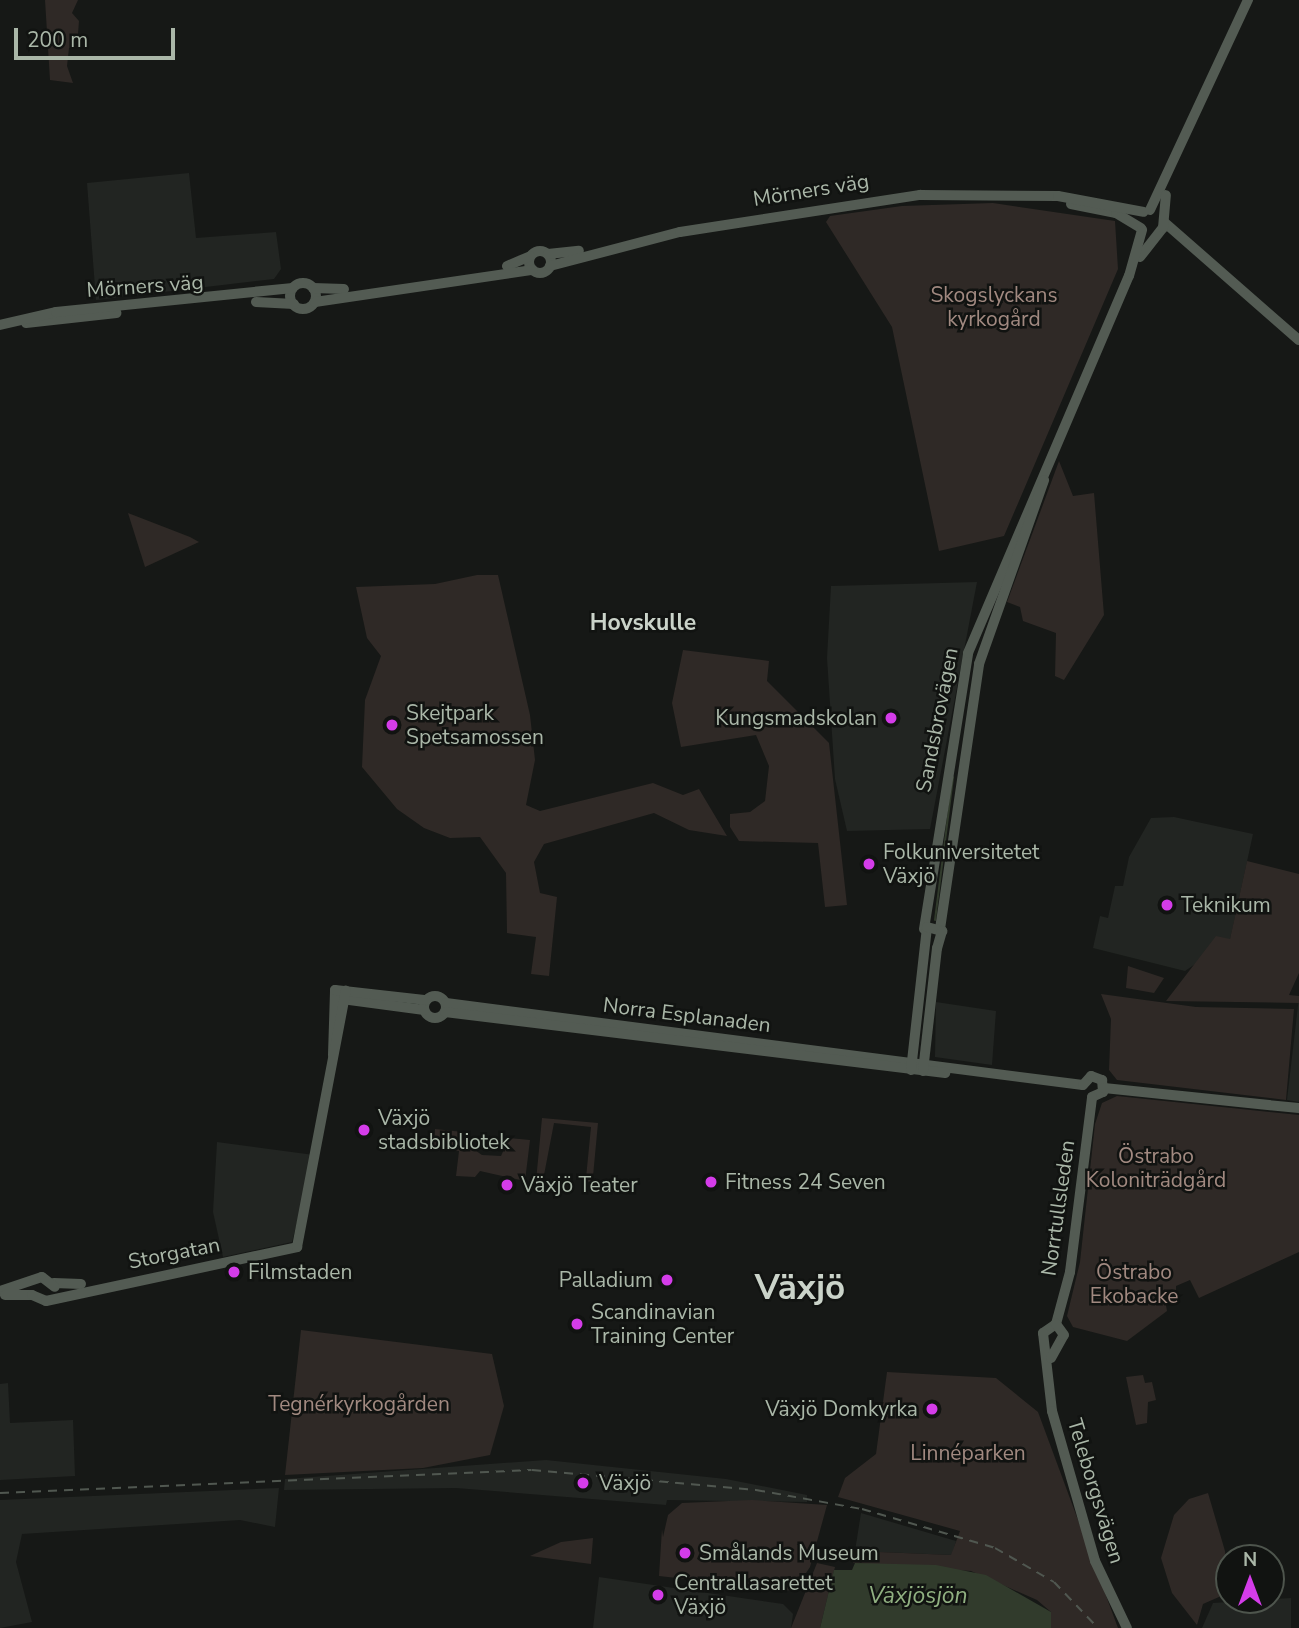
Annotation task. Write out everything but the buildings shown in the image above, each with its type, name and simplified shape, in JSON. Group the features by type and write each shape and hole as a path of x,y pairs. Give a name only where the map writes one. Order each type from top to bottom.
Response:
{"main road":[{"path":"1147,211 1175,168 1248,0"},
{"path":"1163,219 1175,168"},
{"name":"Mörners väg","path":"1015,195 1107,209 1141,229 1201,252"},
{"name":"Mörners väg","path":"530,256 615,246 862,201 1015,195 1095,200 1147,211 1163,219 1299,340"},
{"name":"Sandsbrovägen","path":"1129,275 1147,211"},
{"name":"Sandsbrovägen","path":"917,1067 924,929 968,653 1129,275 1163,219"},
{"name":"Mörners väg","path":"533,270 615,246"},
{"path":"548,254 550,267"},
{"path":"386,288 313,288 304,283 293,288 294,304 306,308 315,302 386,288 533,270 530,256 462,277"},
{"name":"Mörners väg","path":"0,326 56,312 293,288"},
{"path":"313,288 315,302"},
{"name":"Mörners väg","path":"0,326 218,305 294,304"},
{"name":"Sandsbrovägen","path":"937,948 944,940 940,929 979,664 1070,410"},
{"path":"924,929 940,929"},
{"path":"917,1067 937,948 924,945"},
{"name":"Norra Esplanaden","path":"297,1242 333,1055 340,995 425,1005 436,996 445,1008 1083,1085 1094,1076 1104,1088"},
{"name":"Norra Esplanaden","path":"425,1005 433,1018 445,1008"},
{"path":"1083,1085 1092,1097 1104,1088 1299,1108"},
{"name":"Norrtullsleden","path":"1056,1324 1070,1272 1092,1097"},
{"name":"Storgatan","path":"54,1289 297,1242"},
{"path":"42,1277 54,1289 43,1301 32,1295 0,1293 42,1277"},
{"path":"32,1283 32,1295"},
{"path":"1056,1324 1064,1335 1058,1344 1046,1342 1044,1330 1056,1324"},
{"name":"Teleborgsvägen","path":"1046,1342 1050,1360 1052,1411 1086,1535 1127,1628"},
{"name":"Teleborgsvägen","path":"1050,1360 1058,1344"}],"shaded area":[{"path":"189,173 196,238 276,232 281,269 274,279 96,300 87,183"},
{"name":"Kungsmadskolan","path":"977,582 930,829 847,831 835,779 827,658 831,586"},
{"path":"1174,817 1253,834 1230,940 1185,971 1093,948 1100,916 1108,918 1115,886 1123,886 1129,857 1151,818"},
{"path":"1299,997 1299,1102 1287,1100"},
{"path":"936,1002 996,1011 992,1065 935,1057"},
{"path":"217,1142 314,1155 292,1242 223,1257 213,1212"},
{"path":"8,1383 10,1423 73,1420 75,1476 0,1480 0,1384"},
{"path":"546,1460 726,1479 807,1495 807,1502 667,1500 666,1505 456,1488 284,1490 285,1479"},
{"path":"279,1488 275,1527 240,1520 22,1534 16,1562 32,1622 0,1628 0,1500"},
{"path":"861,1513 956,1541 952,1555 855,1551"},
{"name":"Centrallasarettet Växjö","path":"599,1577 783,1604 793,1614 791,1628 593,1628"},
{"path":"1285,1598 1291,1598 1291,1628 1202,1628 1213,1603 1215,1614 1285,1614"}],"green space":[{"path":"45,0 78,0 72,13 79,21 77,47 69,48 67,66 73,83 50,80"},
{"name":"Skogslyckans kyrkogård","path":"993,203 1115,221 1118,269 1004,536 939,551 892,327 826,222 830,216 902,206"},
{"path":"1059,461 1073,496 1094,493 1104,615 1064,680 1055,676 1056,633 1023,621 1020,607 1007,602"},
{"path":"128,513 190,537 199,542 145,567"},
{"path":"477,575 498,575 530,715 535,760 526,805 540,811 653,783 683,795 699,789 727,836 689,830 654,813 544,844 534,862 540,893 557,897 549,976 531,974 536,937 507,933 506,873 480,837 450,838 424,828 397,809 362,767 365,700 381,656 367,638 356,587 435,584"},
{"path":"683,650 769,661 767,681 829,743 847,905 825,907 818,843 739,841 730,827 730,814 750,812 765,801 769,766 756,735 681,747 672,703"},
{"path":"1247,861 1299,874 1299,973 1289,995 1299,996 1299,1003 1166,1001 1216,936 1230,939"},
{"path":"1128,966 1164,978 1154,993 1126,988"},
{"path":"1101,994 1196,1007 1294,1009 1286,1100 1117,1080 1109,1070 1111,1019"},
{"path":"1117,1096 1299,1115 1299,1252 1199,1298 1190,1280 1176,1286 1176,1296 1165,1300 1167,1311 1127,1341 1073,1327 1067,1316 1080,1262 1095,1124 1102,1103"},
{"path":"542,1118 598,1123 592,1187 586,1178 591,1127 554,1123 544,1175 536,1181"},
{"path":"435,1129 463,1132 466,1144 482,1155 501,1156 509,1138 530,1140 525,1181 480,1171 475,1177 456,1176 459,1151 433,1148"},
{"name":"Tegnérkyrkogården","path":"301,1330 492,1354 504,1406 490,1455 423,1468 285,1475"},
{"name":"Linnéparken","path":"887,1372 996,1378 1038,1412 1118,1628 1051,1628 1051,1612 1037,1600 971,1571 853,1563 855,1551 951,1555 960,1531 838,1497 845,1478 876,1454"},
{"path":"1143,1375 1145,1383 1152,1382 1156,1400 1148,1402 1147,1423 1136,1425 1126,1377"},
{"path":"1208,1493 1223,1544 1215,1544 1215,1599 1203,1604 1197,1625 1172,1593 1161,1558 1174,1515 1189,1499"},
{"path":"752,1500 827,1505 810,1567 794,1591 659,1576 662,1529 663,1537 668,1515 682,1503"},
{"path":"593,1538 591,1564 530,1556 561,1542"},
{"path":"817,1563 835,1567 820,1628 791,1628"}],"water":[{"name":"Växjösjön","path":"855,1563 936,1565 986,1575 1051,1612 1051,1628 820,1628 834,1570 852,1570"}],"waterway":[{"path":"935,920 953,777"}],"railway":[{"path":"0,1493 532,1470 756,1490 862,1509 995,1548 1054,1582 1098,1628"}],"place":[{"name":"Kungsmadskolan","path":"891,718"},
{"name":"Skejtpark Spetsamossen","path":"392,725"},
{"name":"Folkuniversitetet Växjö","path":"869,864"},
{"name":"Teknikum","path":"1167,905"},
{"name":"Växjö stadsbibliotek","path":"364,1130"},
{"name":"Fitness 24 Seven","path":"711,1182"},
{"name":"Växjö Teater","path":"507,1185"},
{"name":"Filmstaden","path":"234,1272"},
{"name":"Palladium","path":"667,1280"},
{"name":"Scandinavian Training Center","path":"577,1324"},
{"name":"Växjö Domkyrka","path":"932,1409"},
{"name":"Växjö","path":"583,1483"},
{"name":"Smålands Museum","path":"685,1553"},
{"name":"Centrallasarettet Växjö","path":"658,1595"}],"district":[{"name":"Hovskulle","path":"643,623"},
{"name":"Växjö","path":"800,1288"}],"park label":[{"name":"Östrabo Koloniträdgård","path":"1156,1168"},
{"name":"Östrabo Ekobacke","path":"1134,1284"}]}
